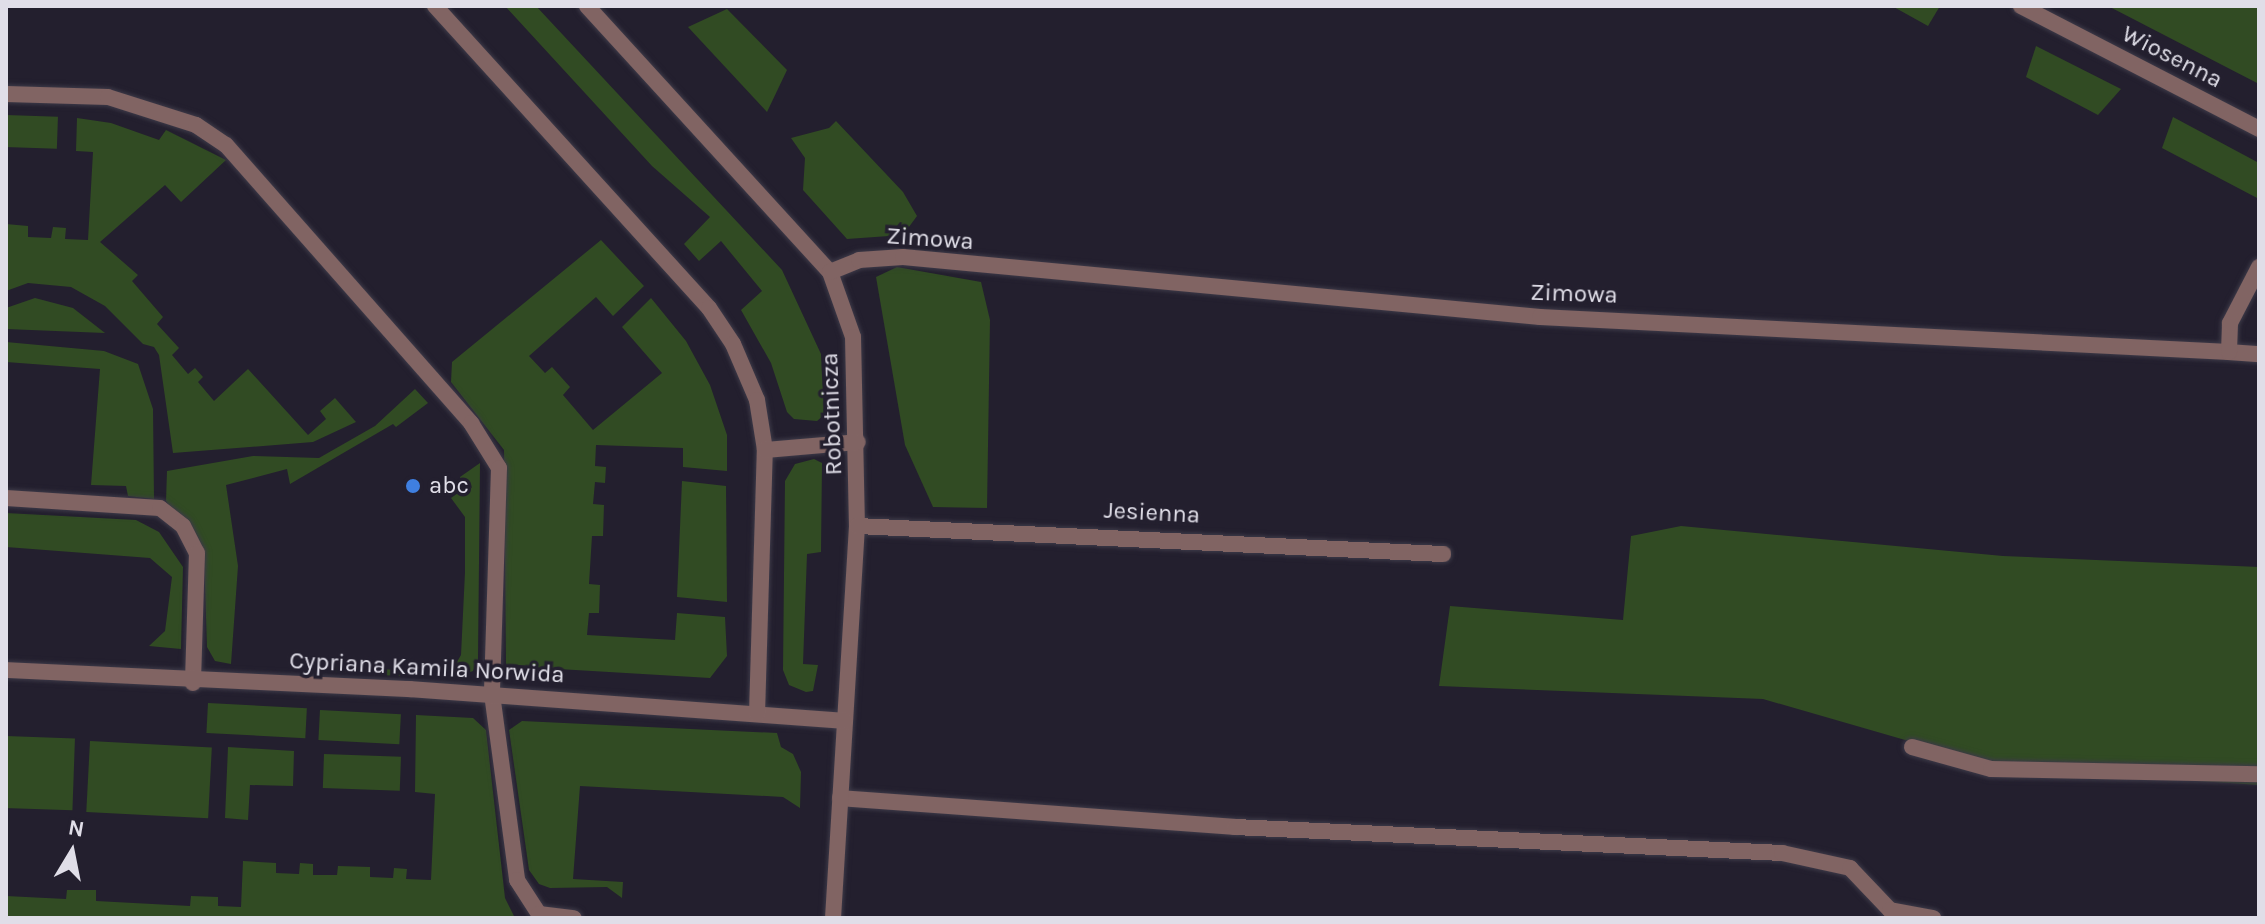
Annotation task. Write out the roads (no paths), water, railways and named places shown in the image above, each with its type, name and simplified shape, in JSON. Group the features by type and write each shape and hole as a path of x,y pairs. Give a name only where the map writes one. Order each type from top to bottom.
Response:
{"street":[{"path":"435,6 709,308 733,344 757,400 765,450 757,714"},
{"name":"Robotnicza","path":"587,6 830,272 853,337 858,442 857,526 833,918"},
{"name":"Wiosenna","path":"2021,6 2259,129"},
{"path":"6,94 108,97 159,110 216,138 471,423 499,468 492,694 517,880 539,914 574,918"},
{"name":"Zimowa","path":"830,272 859,260 903,257 1540,317 2259,354"},
{"path":"2229,352 2230,323 2259,267"},
{"path":"765,450 858,442"},
{"path":"6,498 160,508 183,526 197,553 193,683"},
{"name":"Jesienna","path":"857,526 1443,554"},
{"name":"Cypriana Kamila Norwida","path":"6,670 193,683 314,683 845,721"},
{"path":"1912,747 1991,769 2259,774"},
{"path":"840,798 1235,827 1782,853 1850,868 1890,910 1933,918"}],"place":[{"name":"abc","path":"413,486"}]}
